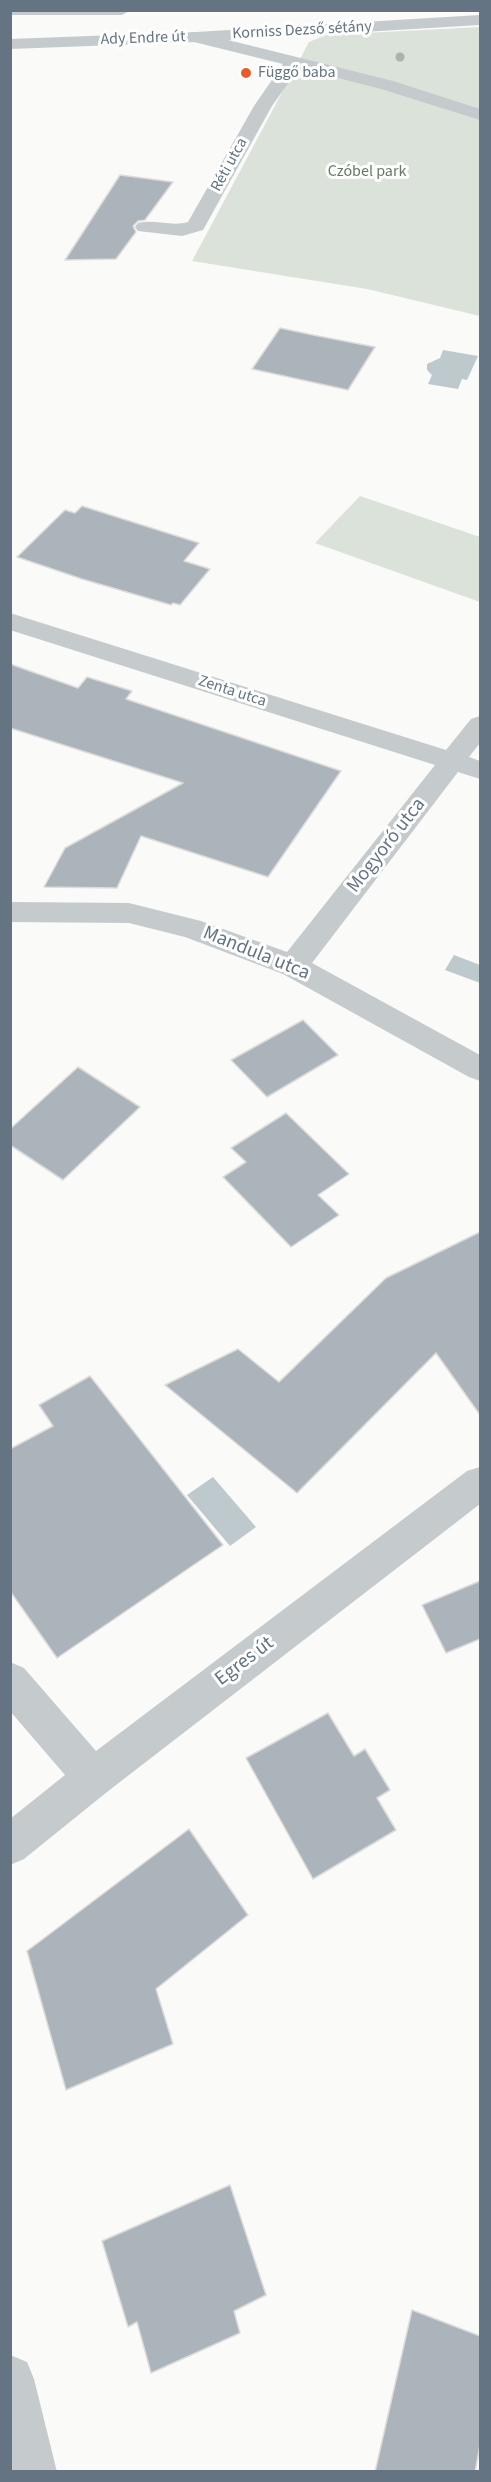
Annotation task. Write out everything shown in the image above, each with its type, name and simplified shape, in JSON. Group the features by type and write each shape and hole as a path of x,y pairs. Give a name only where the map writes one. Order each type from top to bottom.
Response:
{"street":[{"name":"Korniss Dezső sétány","path":"196,37 480,20"},
{"name":"Ady Endre út","path":"10,44 196,37 387,85 480,115"},
{"name":"Réti utca","path":"145,228 182,230 196,226 263,105 294,62"},
{"name":"Zenta utca","path":"10,621 480,770"},
{"name":"Mogyoró utca","path":"293,966 480,725"},
{"name":"Mandula utca","path":"10,912 129,913 191,928 293,966 480,1069"},
{"name":"Egres út","path":"10,1845 93,1778 480,1483"},
{"path":"10,1682 93,1778"},
{"path":"10,2379 33,2472"}],"lane":[{"path":"10,10 122,11"}],"green space":[{"name":"Czóbel park","path":"480,27 480,316 367,289 192,261 309,42 326,35"},
{"path":"360,496 480,537 480,602 315,543"}],"shaded area":[{"path":"443,350 478,356 467,380 462,379 458,389 428,384 432,375 427,370 427,364 440,358"},
{"path":"454,955 480,965 480,983 445,970"},
{"path":"213,1477 256,1527 230,1546 187,1495"}],"building":[{"path":"120,175 173,182 145,220 138,221 133,226 136,232 116,259 65,260"},
{"path":"280,328 375,347 348,390 252,369"},
{"path":"82,506 199,543 184,561 210,569 180,605 173,603 171,605 17,557 65,510 75,513"},
{"path":"10,664 78,688 87,677 132,691 126,699 341,771 268,877 141,836 117,888 44,887 65,848 183,783 10,728"},
{"path":"303,1020 338,1055 267,1097 231,1060"},
{"path":"78,1067 140,1107 63,1180 10,1145 10,1129"},
{"path":"286,1113 349,1174 318,1195 339,1215 291,1247 223,1177 246,1162 231,1148"},
{"path":"480,1232 480,1415 436,1353 297,1493 165,1385 238,1349 279,1382 386,1278"},
{"path":"90,1376 223,1545 57,1658 10,1591 10,1449 53,1426 39,1405"},
{"path":"480,1581 480,1639 446,1653 422,1605"},
{"path":"328,1713 354,1756 365,1749 390,1790 377,1798 396,1830 313,1879 246,1758"},
{"path":"189,1829 248,1915 156,1989 173,2044 66,2090 27,1951"},
{"path":"230,2185 266,2295 234,2311 240,2333 151,2373 137,2322 128,2327 102,2241"},
{"path":"412,2310 480,2336 480,2445 475,2472 375,2472"}],"place":[{"name":"Függő baba","path":"246,73"}]}
